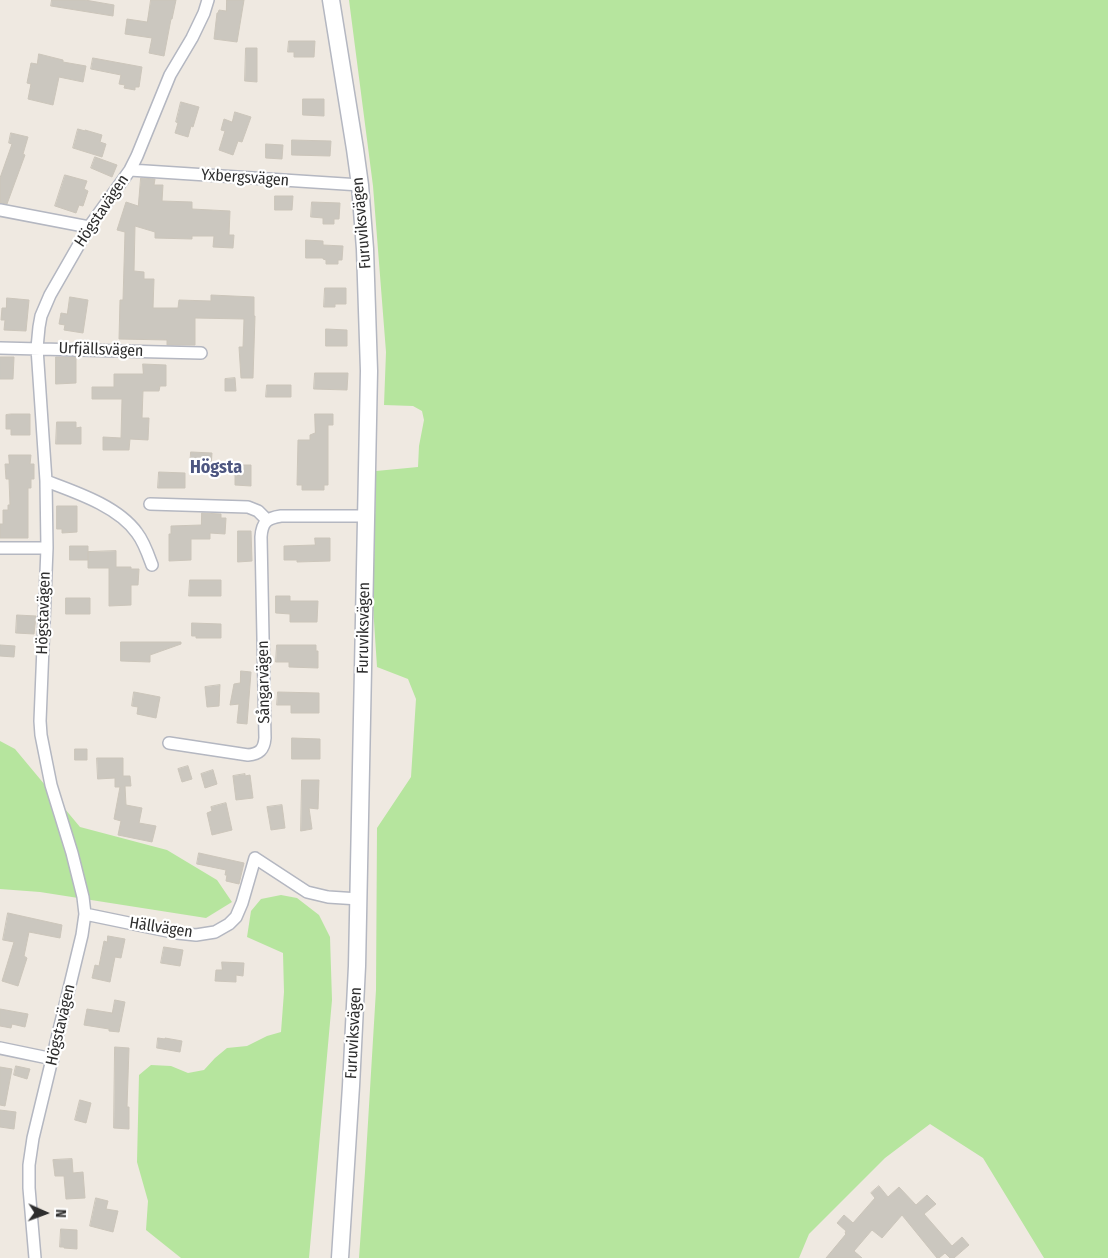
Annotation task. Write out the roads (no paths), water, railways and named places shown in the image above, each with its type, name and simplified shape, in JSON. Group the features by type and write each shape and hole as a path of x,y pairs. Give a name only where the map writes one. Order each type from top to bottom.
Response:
{"main road":[{"name":"Furuviksvägen","path":"330,0 360,186 366,268 369,371 359,899 351,1086 340,1258"}],"street":[{"name":"Högstavägen","path":"35,1258 29,1188 33,1138 82,935 85,914 79,879 51,786 41,735 40,702 47,548 46,481 37,348 39,327 45,305 89,227 130,170 170,75 192,38 208,0"},
{"name":"Yxbergsvägen","path":"130,170 360,186"},
{"path":"0,210 89,227"},
{"name":"Urfjällsvägen","path":"0,348 201,353"},
{"path":"46,481 95,502 127,522 142,540 152,565"},
{"path":"150,504 248,507 258,511 267,520 281,516 366,516"},
{"name":"Sångarvägen","path":"168,743 248,755 257,754 264,745 261,537 263,526 267,520"},
{"path":"0,548 47,548"},
{"name":"Hällvägen","path":"85,914 177,933 196,935 215,932 229,924 236,916 242,903 255,858 306,892 328,897 359,899"},
{"path":"0,1048 53,1059"}],"district":[{"name":"Högsta","path":"216,468"}]}
